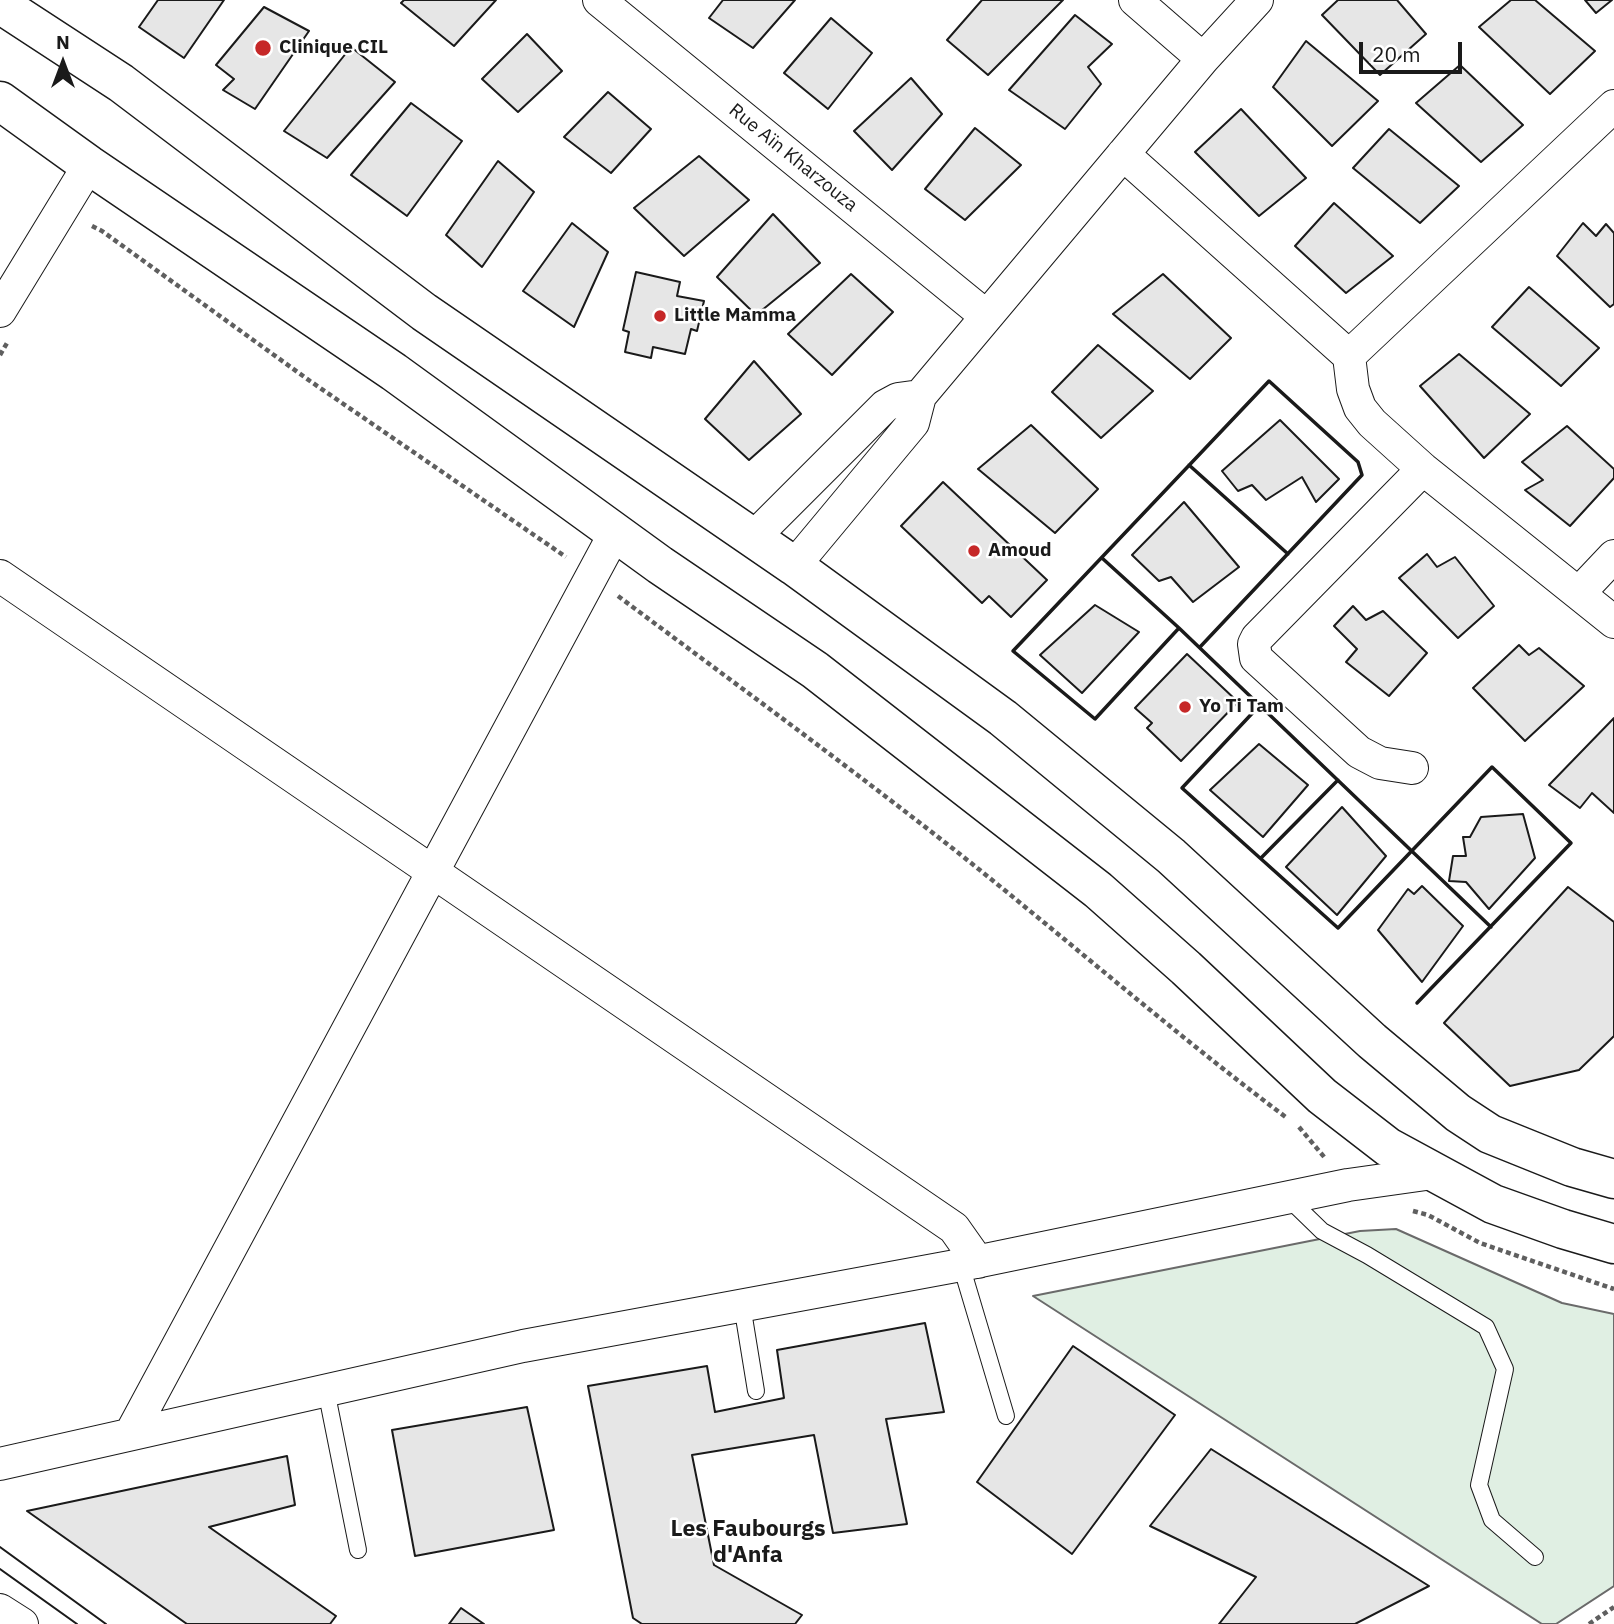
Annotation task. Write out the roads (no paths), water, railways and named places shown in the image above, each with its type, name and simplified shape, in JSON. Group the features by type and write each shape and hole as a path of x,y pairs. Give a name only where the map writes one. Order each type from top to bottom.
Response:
{"main road":[{"path":"0,4 121,83 425,312 794,566 1003,718 1171,856 1372,1041 1458,1113 1490,1134 1572,1167 1614,1179"},
{"path":"0,101 89,165 394,372 660,565 815,670 1098,890 1196,977 1322,1096 1388,1147 1493,1204 1614,1244"}],"street":[{"name":"Rue Aïn Kharzouza","path":"600,0 986,316"},
{"path":"1135,0 1203,59"},
{"path":"794,566 914,423 920,396 1203,59 1257,0"},
{"path":"1349,356 1614,106"},
{"path":"1123,154 1349,356 1353,389 1360,408 1372,423 1423,469 1614,622"},
{"path":"7,322 89,165"},
{"path":"753,538 885,406 898,399 920,396"},
{"path":"1412,768 1380,763 1359,752 1256,658 1254,644 1423,469"},
{"path":"131,1433 616,531"},
{"path":"1579,593 1614,556"},
{"path":"0,576 954,1228 969,1264"},
{"path":"0,1464 523,1346 969,1264 1348,1185 1433,1173"},
{"path":"0,1610 22,1624"}],"lane":[{"path":"1289,1198 1322,1231 1486,1327 1505,1369 1479,1485 1492,1520 1535,1557"},
{"path":"969,1264 1006,1416"},
{"path":"741,1306 756,1391"},
{"path":"326,1390 358,1550"}],"tram line":[{"path":"0,1547 106,1624"},
{"path":"0,1569 77,1624"}],"place":[{"name":"Clinique CIL","path":"263,48"},
{"name":"Little Mamma","path":"660,316"},
{"name":"Amoud","path":"974,551"},
{"name":"Yo Ti Tam","path":"1185,707"}],"district":[{"name":"Les Faubourgs d'Anfa","path":"748,1542"}]}
